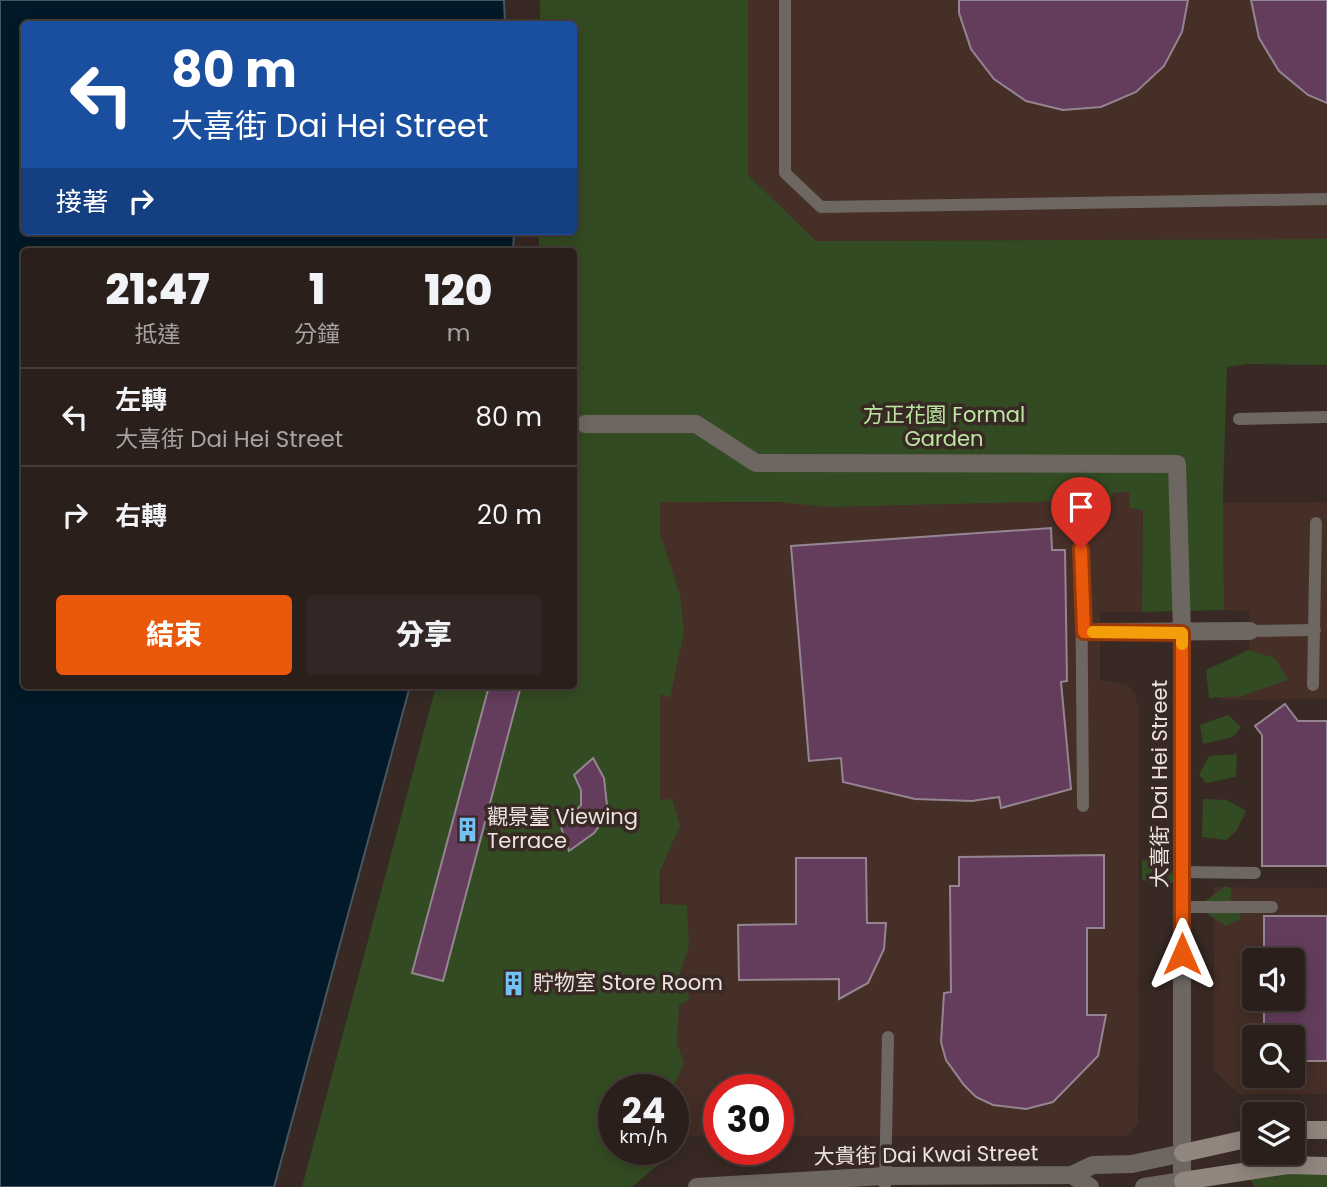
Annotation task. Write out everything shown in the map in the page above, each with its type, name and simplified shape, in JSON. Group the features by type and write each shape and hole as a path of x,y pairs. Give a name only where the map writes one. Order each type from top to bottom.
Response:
{"street":[{"name":"大喜街 Dai Hei Street","path":"585,424 696,424 757,463 1177,464 1182,633 1183,1184"},
{"path":"1092,632 1250,631"},
{"path":"1305,1130 1327,1130"},
{"name":"大貴街 Dai Kwai Street","path":"697,1187 1072,1175 1093,1165 1132,1164 1242,1140"},
{"path":"1144,1187 1183,1184 1288,1165 1327,1166"},
{"path":"1072,1175 1090,1187"}],"lane":[{"path":"785,0 785,173 821,207 1327,200"},
{"path":"1239,419 1327,417"},
{"path":"1313,685 1316,523"},
{"path":"1081,549 1092,632 1083,806"},
{"path":"1250,631 1314,630"},
{"path":"1182,872 1255,873"},
{"path":"1182,907 1272,907"},
{"path":"885,1181 888,1037"}],"shaded area":[{"path":"748,0 1327,0 1327,239 815,241 748,175"},
{"path":"1143,492 1142,612 1100,612 1100,680 1126,684 1135,693 1139,711 1138,1123 1128,1136 794,1136 794,1074 703,1074 703,1136 689,1136 689,1074 666,1074 660,841 660,502 799,503"},
{"path":"1327,502 1327,699 1220,700 1227,682 1249,673 1249,611 1224,610 1223,503"},
{"path":"1214,887 1327,888 1327,1094 1239,1094 1214,1070"}],"green space":[{"name":"方正花園 Formal Garden","path":"540,0 748,0 748,175 816,241 1327,239 1327,365 1247,364 1227,367 1223,491 1224,610 1142,612 1143,510 1130,508 1129,492 1112,493 1111,500 828,507 778,502 660,502 660,534 680,595 684,632 670,698 660,694 660,800 672,799 680,826 660,871 660,904 687,905 689,946 680,973 690,999 679,1005 677,1044 684,1062 679,1074 598,1074 598,1165 658,1165 632,1187 302,1187 435,689 577,689 577,248 539,248 539,235 577,235 577,21 540,21"},
{"path":"1249,650 1275,658 1288,680 1242,696 1209,698 1206,670"},
{"path":"1228,715 1241,727 1233,737 1203,744 1200,725"},
{"path":"1237,754 1236,777 1206,783 1199,775 1209,756"},
{"path":"1203,799 1227,800 1246,811 1237,830 1226,840 1202,837"},
{"path":"1168,854 1174,880 1168,887 1142,880 1142,861"},
{"path":"1226,886 1232,889 1230,901 1244,906 1239,920 1226,926 1197,907"},
{"path":"1327,1162 1327,1187 1255,1187 1247,1175"}],"water":[{"path":"0,0 504,0 505,21 21,21 21,235 514,235 513,248 21,248 21,689 409,689 274,1187 0,1187"}],"building":[{"path":"959,0 1188,0 1182,32 1164,66 1136,92 1101,107 1063,110 1026,101 994,79 971,49 959,13"},
{"path":"1251,0 1327,0 1327,103 1308,95 1279,71 1259,38"},
{"path":"1051,528 1052,550 1065,550 1067,681 1061,682 1071,789 1001,808 999,797 972,801 915,799 843,782 841,758 809,761 791,546"},
{"name":"觀景臺 Viewing Terrace","path":"488,689 520,689 443,981 412,973"},
{"path":"1285,704 1298,721 1327,721 1327,866 1262,866 1262,735 1255,726"},
{"path":"593,758 604,778 608,815 594,833 569,851 561,827 581,805 581,790 574,775"},
{"path":"1104,855 1104,928 1087,928 1087,1015 1106,1015 1098,1056 1053,1102 1026,1109 993,1105 976,1097 946,1060 941,1042 944,993 951,992 950,886 959,886 959,857"},
{"path":"796,858 866,858 867,923 886,923 884,949 868,983 839,999 839,979 739,980 738,925 796,924"},
{"path":"1264,916 1327,916 1327,1061 1305,1061 1305,1025 1264,1025 1264,1011 1305,1011 1305,948 1264,948"}],"slow traffic":[{"path":"1093,632 1182,633 1182,644"}],"place":[{"name":"觀景臺 Viewing Terrace","path":"467,829"},
{"name":"貯物室 Store Room","path":"513,983"}],"route":[{"path":"1081,549 1084,632 1182,633 1182,954"}]}
